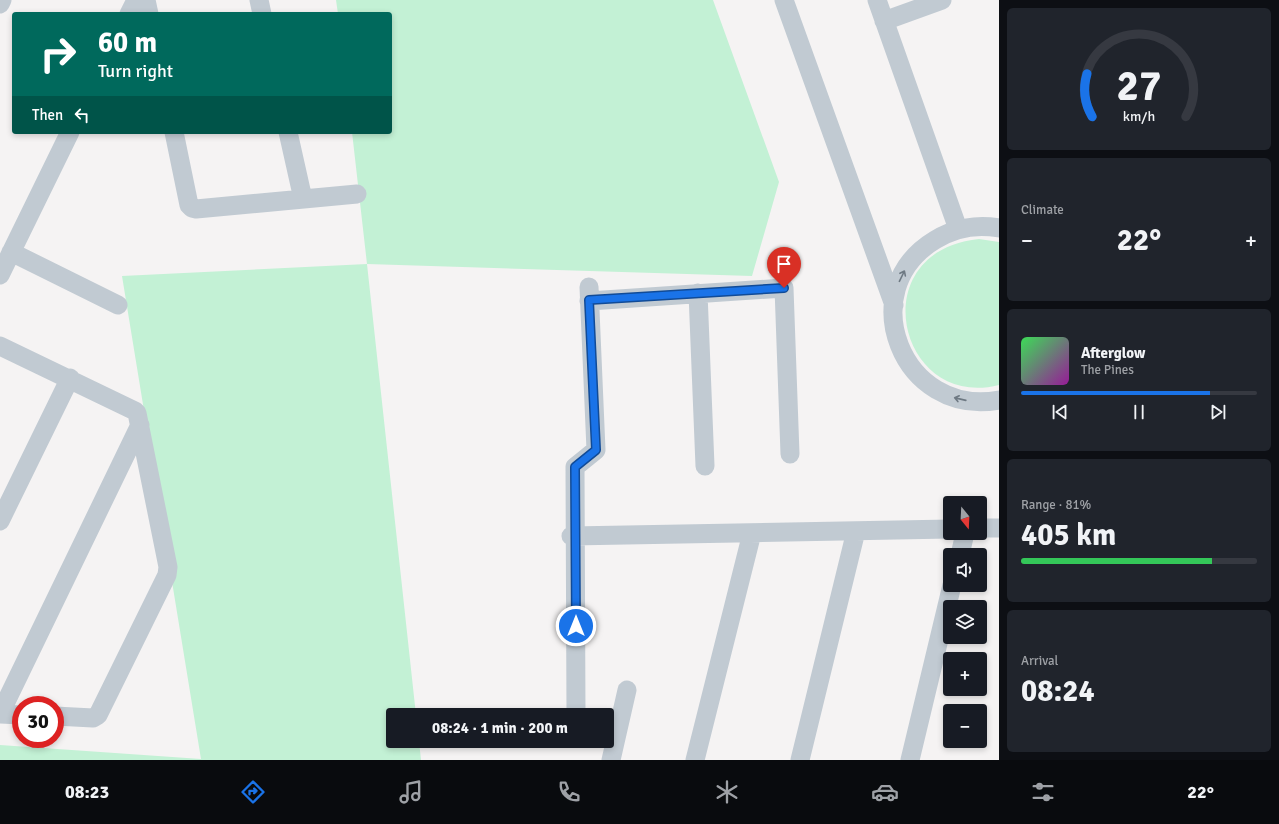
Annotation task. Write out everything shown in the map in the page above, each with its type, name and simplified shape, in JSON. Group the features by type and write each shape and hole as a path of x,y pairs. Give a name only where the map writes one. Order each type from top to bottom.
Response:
{"street":[{"path":"0,4 2,0"},
{"path":"130,12 136,0"},
{"path":"146,0 149,12"},
{"path":"259,0 262,12"},
{"path":"784,0 894,305"},
{"path":"877,0 958,229"},
{"path":"884,21 942,0"},
{"path":"0,276 69,134"},
{"path":"174,134 189,206 192,208 196,209 357,194"},
{"path":"288,134 303,199"},
{"path":"999,228 989,226 973,226 958,229 942,235 928,244 917,254 906,267 899,281 894,297 894,327 897,341 911,368 921,379 933,388 946,396 961,400 976,402 999,400"},
{"path":"11,252 118,305"},
{"path":"576,708 573,536 575,467 596,450 589,294 698,294 784,288 790,454"},
{"path":"698,294 706,466"},
{"path":"0,346 70,378 135,411 140,425 168,567 167,575 98,715 93,718 64,716"},
{"path":"0,521 70,378"},
{"path":"12,715 0,714 140,425"},
{"path":"987,528 999,528"},
{"path":"573,536 943,529"},
{"path":"800,760 856,531"},
{"path":"695,760 752,533"},
{"path":"910,760 950,592"},
{"path":"614,723 627,690"},
{"path":"611,760 612,748"}],"green space":[{"path":"336,0 713,0 779,182 752,276 367,264 352,134 392,134 392,12 338,12"},
{"path":"979,239 999,242 999,385 964,387 937,375 917,353 907,326 907,297 918,271 942,250"},
{"path":"367,264 415,708 386,708 386,748 420,748 421,760 0,760 0,745 12,746 12,748 43,748 201,759 122,276"}],"route":[{"path":"576,626 575,467 596,450 589,300 784,288"}]}
